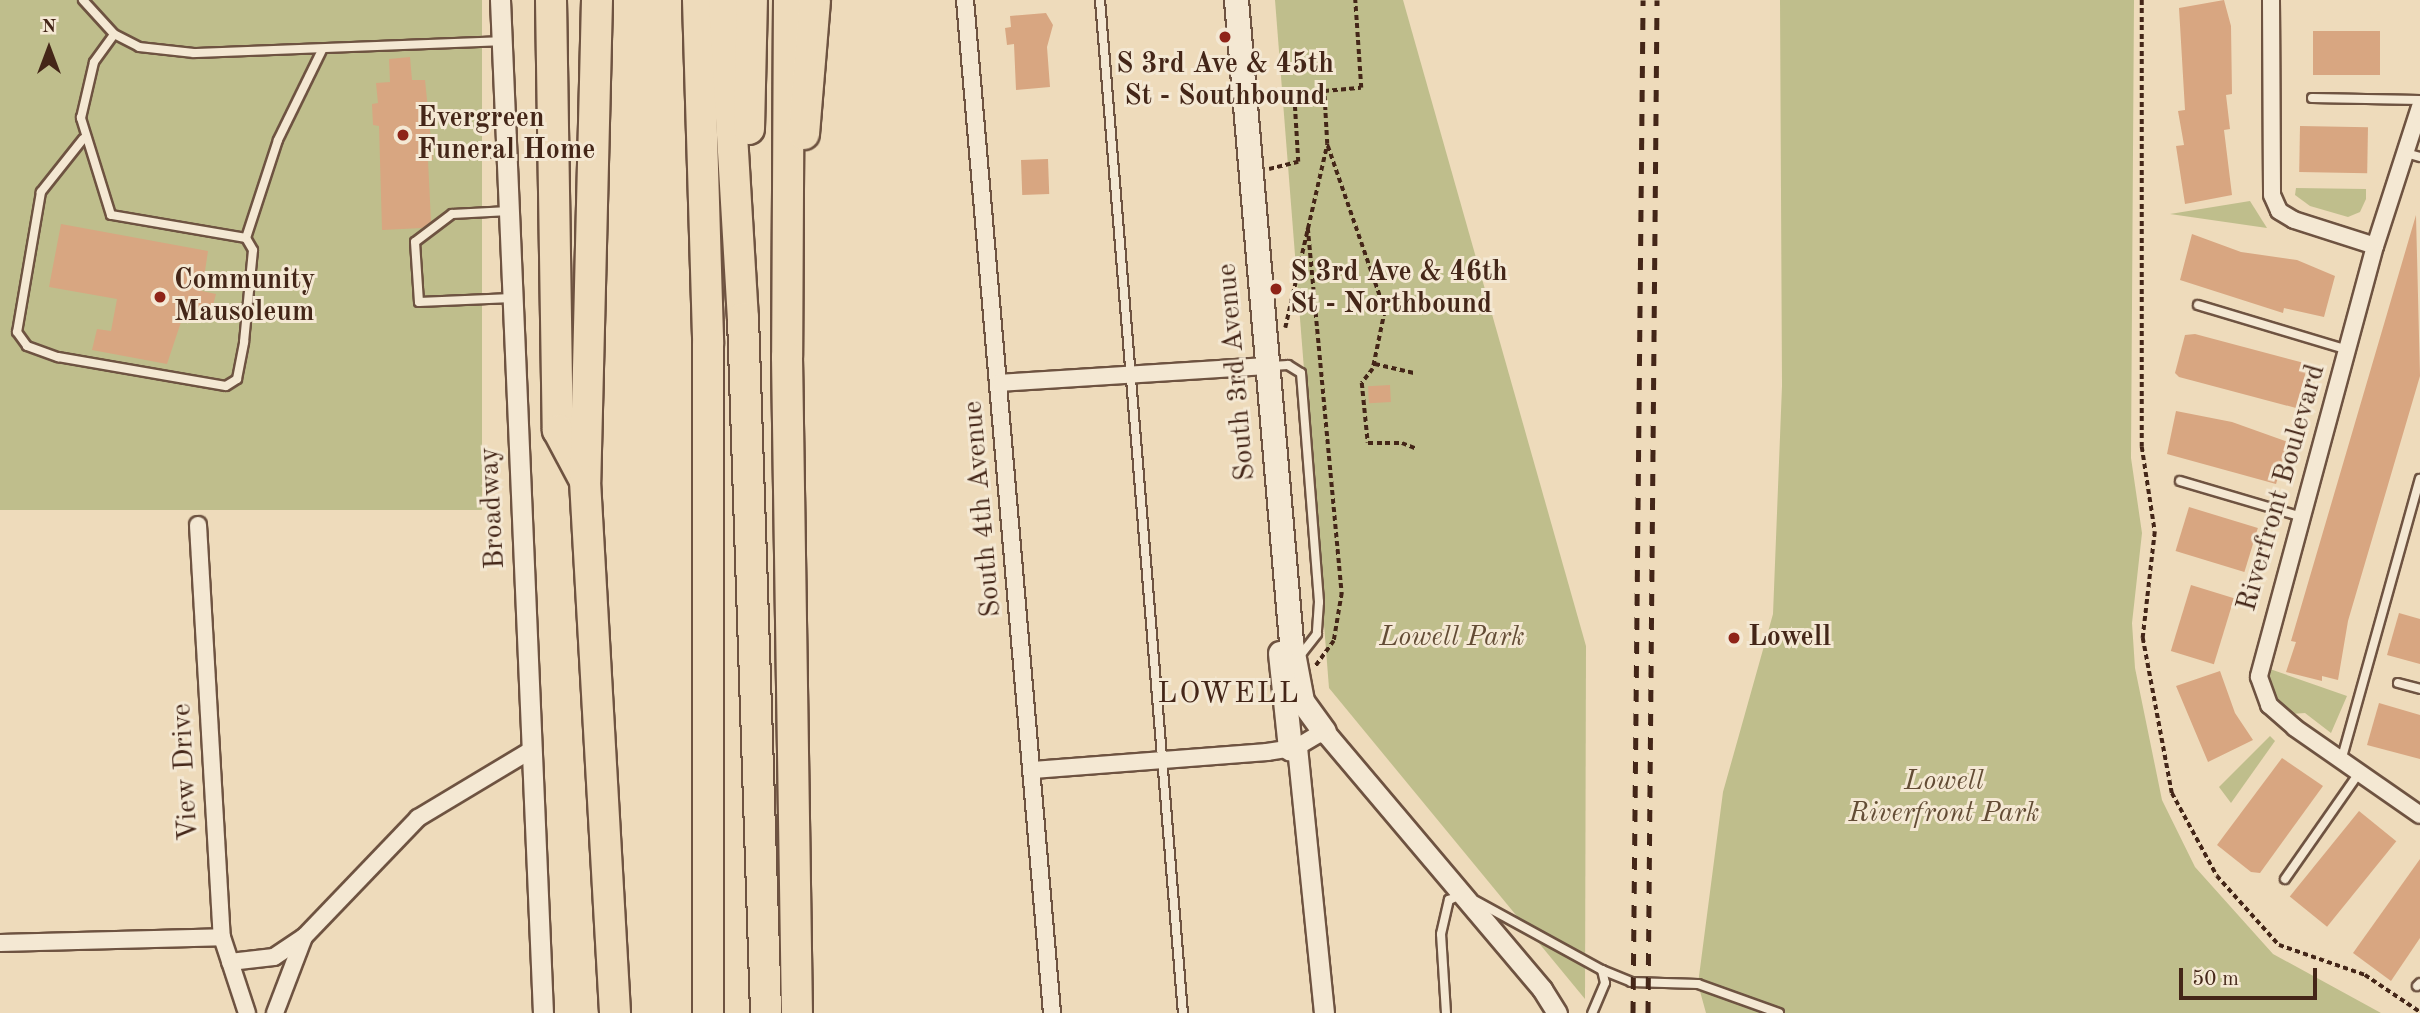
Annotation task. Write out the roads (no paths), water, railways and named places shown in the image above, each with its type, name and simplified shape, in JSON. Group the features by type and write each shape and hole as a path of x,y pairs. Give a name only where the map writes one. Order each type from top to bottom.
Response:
{"highway":[{"path":"551,0 558,430 585,481"},
{"path":"597,0 585,481 615,1013"},
{"path":"698,0 708,344 708,1013"},
{"path":"723,0 743,318 766,1013"},
{"path":"743,318 752,0"},
{"path":"789,0 787,357 797,1013"},
{"path":"787,357 815,0"}],"main road":[{"name":"South 3rd Avenue","path":"1236,0 1294,662 1300,688 1324,731"},
{"path":"1283,551 1280,646 1293,748"}],"street":[{"name":"Broadway","path":"500,0 544,1013"},
{"name":"South 4th Avenue","path":"965,0 1052,1013"},
{"path":"2271,0 2272,195 2278,211 2294,220 2375,246"},
{"name":"Riverfront Boulevard","path":"2420,107 2413,155 2375,246 2259,677 2269,705 2341,761 2420,816"},
{"path":"998,383 1266,366"},
{"name":"View Drive","path":"198,525 222,937 247,1013"},
{"path":"1033,770 1161,763 1293,748 1324,731 1464,894 1556,1013"},
{"path":"230,962 274,957 304,937 418,818 533,748"},
{"path":"1293,748 1324,1013"},
{"path":"0,943 222,937"},
{"path":"275,1013 304,937"}],"lane":[{"path":"83,0 114,34 139,47 194,53 502,41"},
{"path":"1100,0 1134,374 1161,763 1183,1013"},
{"path":"114,34 85,86 83,139 110,215 246,238"},
{"path":"83,139 41,192 17,332 27,346 58,357 226,386 237,379 244,342 253,250 246,238 278,140 322,50"},
{"path":"2312,98 2420,100"},
{"path":"448,155 506,152"},
{"path":"509,211 452,214 415,242 419,302 512,298"},
{"path":"2198,305 2348,349"},
{"path":"1266,366 1288,365 1301,373 1320,603 1317,634 1294,662"},
{"path":"2341,761 2420,479"},
{"path":"2180,481 2302,517"},
{"path":"2398,683 2420,689"},
{"path":"2285,879 2359,773"},
{"path":"1446,1013 1440,934 1449,900 1464,894 1602,970 1631,982 1698,984 1779,1013"},
{"path":"1592,1013 1605,983 1602,970"}],"railway":[{"path":"1633,1013 1643,0"},
{"path":"1648,1013 1657,0"}],"place":[{"name":"S 3rd Ave & 45th St - Southbound","path":"1225,37"},
{"name":"Evergreen Funeral Home","path":"403,135"},
{"name":"S 3rd Ave & 46th St - Northbound","path":"1276,289"},
{"name":"Community Mausoleum","path":"160,297"},
{"name":"Lowell","path":"1734,638"}],"district":[{"name":"LOWELL","path":"1229,694"}],"park label":[{"name":"Lowell Park","path":"1452,638"},
{"name":"Lowell Riverfront Park","path":"1944,798"}]}
